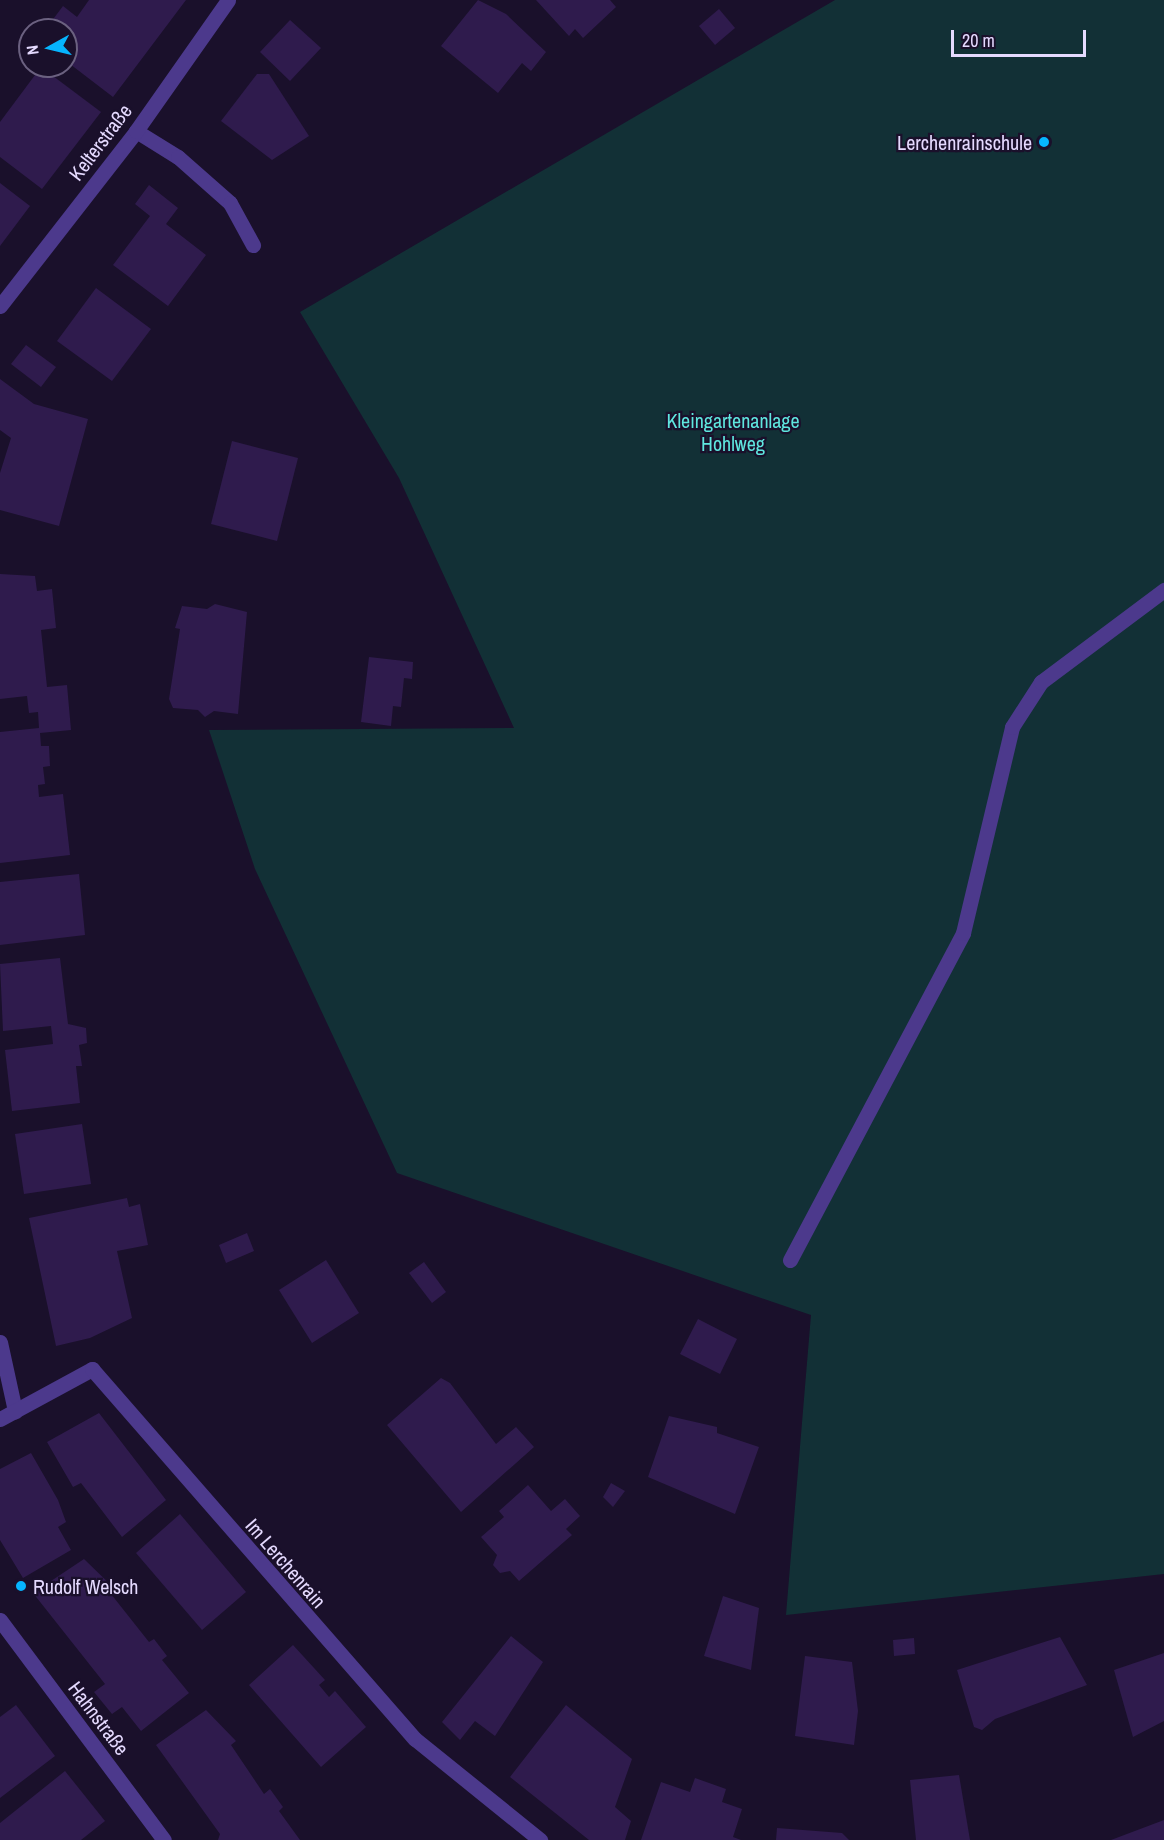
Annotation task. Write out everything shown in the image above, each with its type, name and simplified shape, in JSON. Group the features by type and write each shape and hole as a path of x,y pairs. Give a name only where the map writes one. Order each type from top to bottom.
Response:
{"street":[{"name":"Kelterstraße","path":"0,306 136,131 228,0"},
{"path":"136,131 178,157 230,203 253,245"},
{"path":"790,1260 963,933 1012,727 1041,682 1164,590"},
{"path":"0,1342 15,1411"},
{"name":"Im Lerchenrain","path":"0,1419 92,1369 415,1739 540,1840"},
{"name":"Hahnstraße","path":"0,1620 164,1840"}],"green space":[{"name":"Kleingartenanlage Hohlweg","path":"835,0 1164,0 1164,1574 786,1615 811,1315 397,1173 255,869 209,730 514,728 399,478 300,312"}],"building":[{"path":"89,0 186,0 113,97 78,70 78,18 54,18 63,6 77,17"},
{"path":"478,0 506,14 546,52 531,71 522,63 498,93 441,46"},
{"path":"536,0 610,0 616,7 583,38 575,29 569,36"},
{"path":"719,9 735,28 715,45 699,26"},
{"path":"290,20 321,48 290,81 260,52"},
{"path":"257,74 269,74 309,136 272,160 221,121"},
{"path":"33,78 56,78 101,112 42,189 0,157 0,122"},
{"path":"0,183 30,206 0,246"},
{"path":"149,185 178,208 166,224 206,255 168,306 113,265 150,216 135,204"},
{"path":"96,288 151,329 112,381 57,341"},
{"path":"26,345 56,367 41,387 11,364"},
{"path":"0,379 34,404 88,419 59,526 0,510 0,473 11,438 0,430"},
{"path":"232,441 298,458 277,541 211,524"},
{"path":"0,574 35,576 37,591 52,589 56,628 41,630 47,687 67,685 71,730 40,733 41,746 49,746 50,766 43,767 45,784 38,785 39,797 63,794 70,855 0,863 0,732 39,728 38,712 29,713 27,696 0,699"},
{"path":"215,604 247,612 238,714 214,711 205,717 198,710 173,708 169,699 180,629 175,628 182,606 207,609"},
{"path":"369,657 413,662 412,679 404,678 401,707 393,706 391,726 361,722"},
{"path":"79,874 85,935 0,945 0,882"},
{"path":"60,958 68,1024 86,1028 87,1043 79,1045 82,1066 76,1066 80,1103 12,1111 5,1050 53,1044 51,1026 3,1031 0,964"},
{"path":"82,1124 91,1184 24,1194 15,1134"},
{"path":"127,1198 129,1207 140,1204 148,1245 117,1251 132,1318 90,1338 56,1346 29,1218"},
{"path":"247,1233 254,1251 226,1263 219,1245"},
{"path":"326,1260 359,1313 312,1343 279,1290"},
{"path":"424,1262 446,1292 432,1303 409,1273"},
{"path":"698,1319 737,1339 720,1374 680,1354"},
{"path":"441,1378 450,1383 496,1444 516,1427 534,1447 461,1512 387,1425"},
{"path":"99,1413 166,1500 122,1537 81,1483 73,1487 47,1442"},
{"path":"669,1416 717,1427 717,1433 759,1447 735,1514 648,1477"},
{"path":"31,1453 58,1500 66,1522 58,1527 71,1550 23,1578 0,1540 0,1469"},
{"path":"611,1483 625,1491 613,1507 603,1497"},
{"path":"528,1485 551,1511 565,1499 580,1516 566,1529 572,1535 519,1581 510,1571 500,1573 493,1565 497,1555 481,1537 504,1517 499,1511"},
{"path":"180,1514 246,1592 202,1630 136,1553"},
{"path":"84,1559 116,1590 111,1594 149,1642 154,1639 167,1656 162,1660 189,1693 141,1731 122,1707 112,1714 94,1692 105,1684 33,1593"},
{"path":"723,1596 759,1608 751,1670 704,1656"},
{"path":"511,1636 543,1662 495,1736 475,1721 460,1740 442,1722"},
{"path":"1060,1637 1087,1685 995,1719 982,1730 974,1727 957,1670"},
{"path":"914,1638 915,1654 894,1656 893,1640"},
{"path":"293,1645 325,1680 319,1685 329,1697 335,1691 366,1727 321,1767 249,1685"},
{"path":"1164,1653 1164,1721 1133,1737 1114,1670"},
{"path":"805,1656 852,1662 858,1711 854,1745 795,1736"},
{"path":"16,1705 55,1756 0,1798 0,1717"},
{"path":"566,1705 632,1759 615,1807 631,1821 625,1840 589,1840 510,1777"},
{"path":"206,1710 236,1741 231,1745 264,1794 270,1789 283,1807 279,1811 300,1840 218,1840 220,1834 156,1745"},
{"path":"65,1771 105,1821 81,1840 0,1840 0,1823"},
{"path":"959,1775 970,1840 916,1840 910,1780"},
{"path":"695,1778 726,1789 722,1802 742,1809 733,1837 741,1840 641,1840 661,1782 690,1792"},
{"path":"1164,1820 1164,1840 1111,1840"},
{"path":"777,1828 842,1833 849,1840 776,1840"}],"place":[{"name":"Lerchenrainschule","path":"1044,142"},
{"name":"Rudolf Welsch","path":"21,1586"}]}
